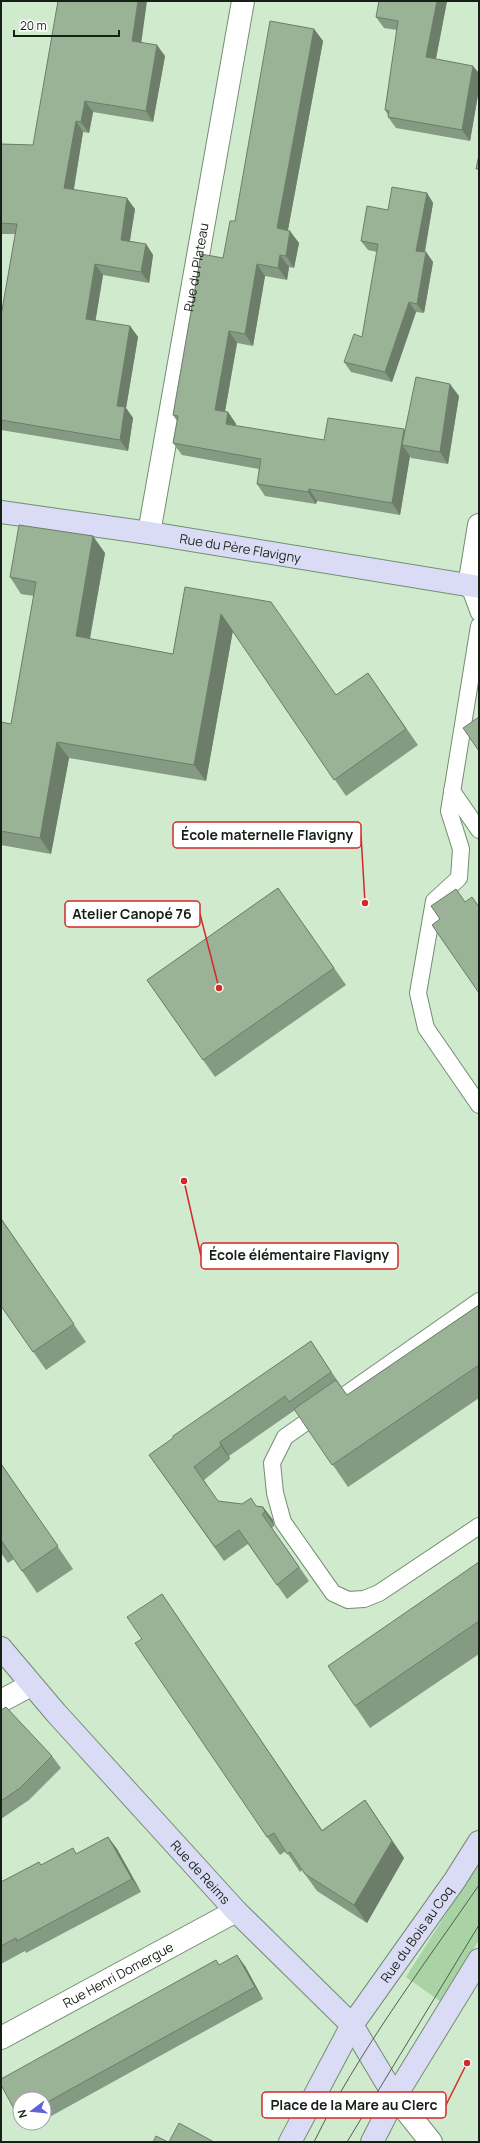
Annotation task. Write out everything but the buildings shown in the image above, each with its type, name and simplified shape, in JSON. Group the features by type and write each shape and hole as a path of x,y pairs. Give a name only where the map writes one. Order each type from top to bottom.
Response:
{"street":[{"name":"Rue du Plateau","path":"149,533 243,1"},
{"name":"Rue du Père Flavigny","path":"1,512 149,533 474,586"},
{"path":"474,586 479,525"},
{"name":"Rue de Reims","path":"1,1648 31,1685 236,1911 352,2025 395,2097"},
{"path":"1,1701 31,1685"},
{"name":"Rue du Bois au Coq","path":"290,2142 352,2025 455,1880 479,1842"},
{"name":"Rue Henri Domergue","path":"1,2038 236,1911"},
{"path":"372,2142 395,2097 479,1960"},
{"path":"395,2097 431,2142"}],"lane":[{"path":"474,586 479,613"},
{"path":"479,626 449,811 461,849 459,878 434,901 418,994 426,1028 479,1105"},
{"path":"452,791 479,830"},
{"path":"479,1301 285,1437 272,1463 275,1493 283,1522 334,1593 348,1600 364,1599 379,1593 479,1526"}],"green space":[{"path":"479,1862 479,1940 441,2002 406,1977"}],"tram line":[{"path":"314,2142 331,2109 371,2043 413,1979 479,1885"},
{"path":"347,2142 479,1925"}],"place":[{"name":"École maternelle Flavigny","path":"365,903"},
{"name":"Atelier Canopé 76","path":"219,988"},
{"name":"École élémentaire Flavigny","path":"184,1181"},
{"name":"Place de la Mare au Clerc","path":"467,2063"}]}
